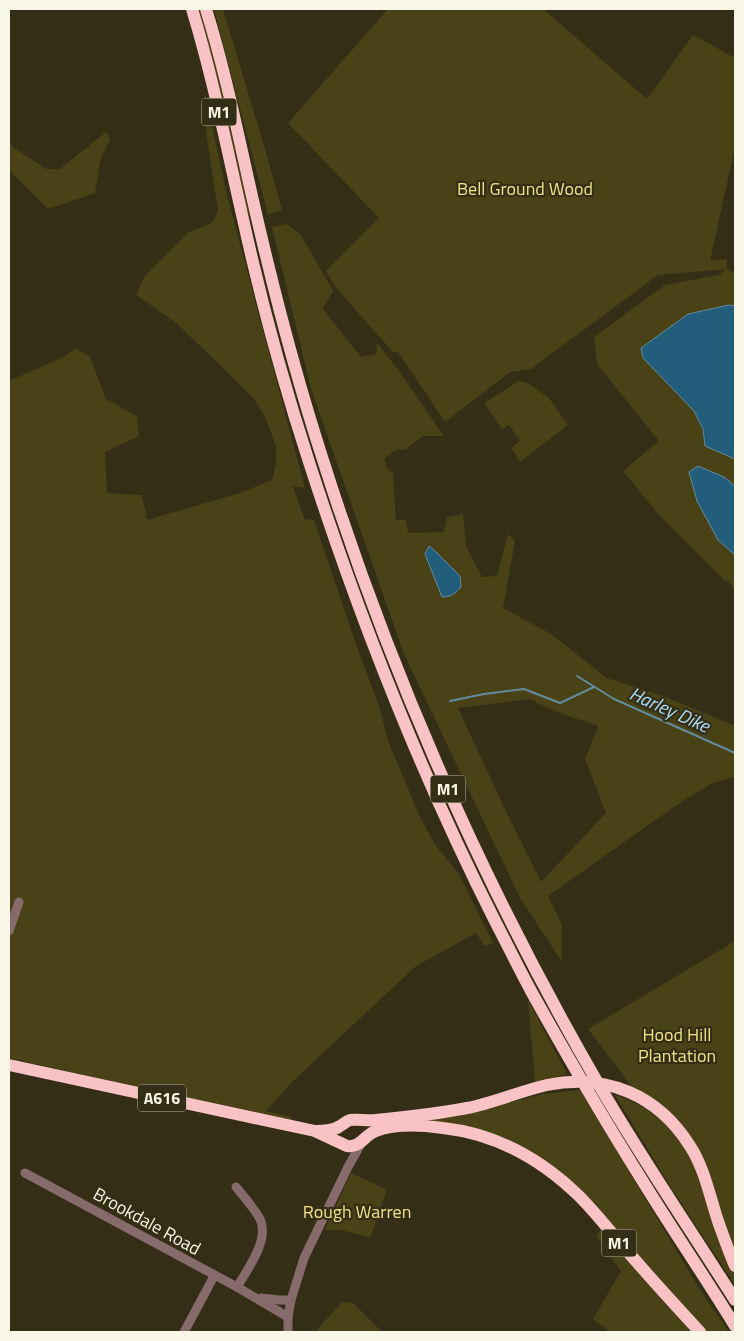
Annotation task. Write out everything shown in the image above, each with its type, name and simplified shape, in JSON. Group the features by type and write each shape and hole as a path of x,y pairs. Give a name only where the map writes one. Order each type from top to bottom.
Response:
{"highway":[{"name":"M1","path":"192,9 223,128 242,217 270,329 295,418 364,622 395,699 435,793 481,893 534,996 637,1173 735,1326"},
{"name":"M1","path":"206,9 225,76 260,234 306,407 338,508 387,642 438,768 507,914 569,1031 610,1103 735,1300"},
{"name":"A616","path":"9,1065 315,1131 343,1144"},
{"path":"354,1120 428,1115 469,1108 545,1086 567,1082 589,1082 617,1087 650,1102 677,1128 693,1150 735,1266"},
{"name":"A616","path":"315,1131 329,1130 354,1120"},
{"path":"341,1126 338,1134 343,1144 352,1147 357,1146 363,1140 365,1134 362,1126 354,1120"},
{"name":"M1","path":"363,1140 375,1131 393,1126 443,1128 478,1135 504,1144 529,1156 545,1166 580,1197 700,1332"}],"street":[{"path":"9,931 19,902"},
{"path":"288,1332 291,1300 304,1258 348,1166 363,1140"},
{"path":"343,1144 348,1156 348,1166"},
{"name":"Brookdale Road","path":"25,1173 288,1317"},
{"path":"236,1187 260,1219 263,1234 251,1262 236,1287"},
{"path":"184,1332 214,1276"},
{"name":"Brookdale Road","path":"254,1297 270,1300 291,1300"}],"green space":[{"path":"198,9 200,9 214,57 251,220 246,208"},
{"path":"214,9 223,9 282,210 268,215"},
{"name":"Bell Ground Wood","path":"388,9 543,9 647,99 693,35 735,58 735,147 710,261 727,259 727,268 735,274 735,589 659,515 623,471 659,441 597,364 594,337 665,285 719,275 726,269 658,275 531,369 510,372 445,422 398,352 393,352 337,289 326,271 379,218 288,123"},
{"path":"205,93 227,195 305,488 293,486 305,521 308,519 314,520 379,706 389,743 420,817 436,846 459,874 493,943 485,946 476,933 416,966 291,1083 266,1111 292,1117 291,1121 9,1058 9,938 12,926 9,924 9,381 65,356 75,348 90,357 106,399 137,416 139,436 105,452 107,493 142,495 147,520 240,493 272,480 276,464 276,446 265,417 255,400 175,322 136,295 144,277 189,232 212,223 218,211 204,118"},
{"path":"106,132 110,139 100,161 95,193 48,209 9,170 9,142 13,147 46,169 60,169"},
{"path":"287,224 301,235 333,291 323,309 361,357 376,354 377,343 444,436 423,436 406,449 395,450 384,459 387,468 393,473 396,520 406,520 408,533 444,532 447,517 463,514 466,546 482,577 497,576 508,534 515,541 503,608 551,634 607,678 666,697 735,726 735,776 711,784 681,802 548,896 562,925 562,962 520,898 404,654 311,389 272,227","holes":["447,564 460,576 442,597 439,587","530,699 554,711 598,726 585,759 606,813 541,882 458,708"]},
{"path":"519,381 528,383 549,398 568,425 520,462 511,448 520,441 509,425 502,429 484,403"},
{"name":"Hood Hill Plantation","path":"735,941 735,1251 702,1162 632,1087 588,1029"},
{"path":"528,1000 567,1074 535,1082"},
{"path":"580,1090 699,1288 729,1332 702,1332 579,1191 485,1133 369,1130 366,1124 459,1116 542,1094"},
{"path":"615,1095 647,1109 661,1120 674,1132 694,1162 735,1271 735,1285 670,1186"},
{"name":"Rough Warren","path":"351,1173 387,1190 370,1238 342,1230 325,1230"},
{"path":"602,1228 693,1332 610,1332 593,1319 621,1271 596,1236"},
{"path":"342,1302 353,1303 381,1332 315,1332"}],"water":[{"path":"729,305 735,306 735,459 705,446 703,429 694,411 643,358 641,348 688,314"},
{"path":"698,466 724,477 735,486 735,555 718,540 697,501 689,472"},
{"path":"429,546 460,576 461,587 450,596 442,597 425,554"}],"waterway":[{"name":"Harley Dike","path":"577,676 614,699 735,753"},
{"name":"Harley Dike","path":"450,701 524,689 560,703 594,687"}]}
